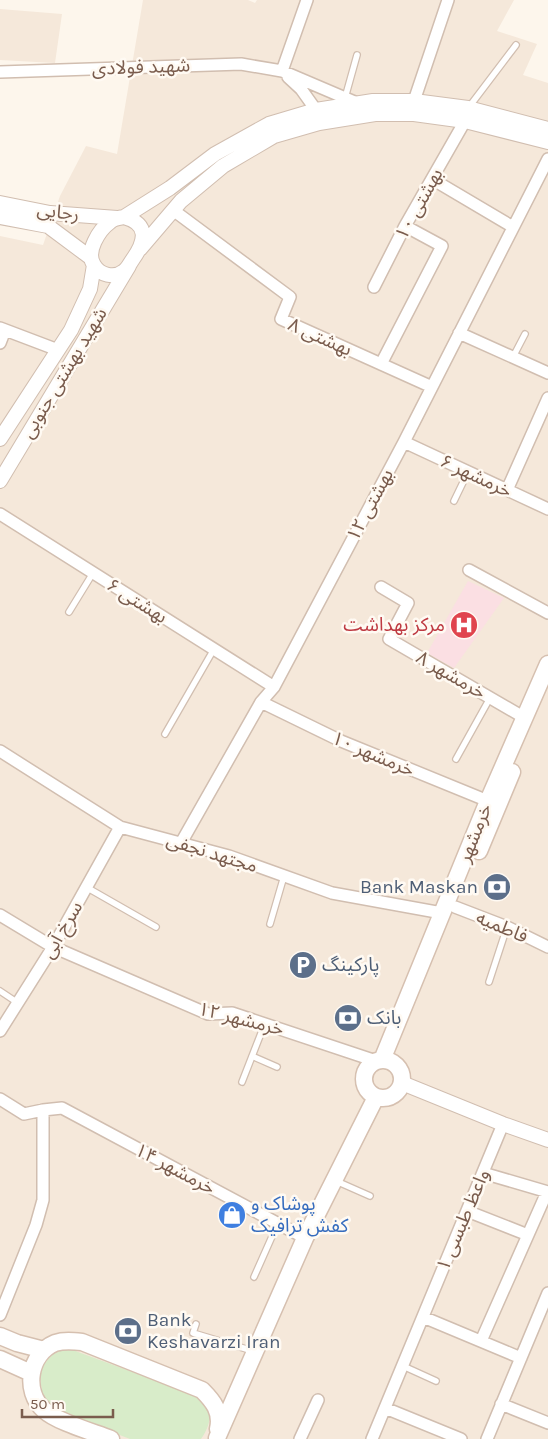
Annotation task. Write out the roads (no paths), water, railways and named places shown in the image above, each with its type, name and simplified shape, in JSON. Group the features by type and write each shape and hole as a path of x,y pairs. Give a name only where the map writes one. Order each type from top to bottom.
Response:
{"main road":[{"name":"خرمشهر","path":"448,910 488,801 548,664"},
{"name":"خرمشهر","path":"382,1061 548,687"},
{"path":"382,1061 398,1067 402,1083 395,1094 389,1098 376,1097 366,1089 364,1076 370,1064 382,1061"},
{"path":"216,1438 305,1238 376,1097"},
{"path":"0,1336 17,1343 44,1350"},
{"path":"111,1439 54,1418 43,1410 35,1399 31,1387 31,1373 36,1361 44,1350 55,1343 68,1340 82,1342 202,1390 215,1392 228,1390 240,1385"},
{"path":"0,1359 31,1373"},
{"path":"202,1390 212,1399 218,1411 219,1424 216,1438"}],"street":[{"path":"307,0 282,71 301,89 316,110"},
{"path":"414,100 448,0"},
{"name":"شهید فولادی","path":"0,72 241,64 282,71 351,101"},
{"path":"548,129 466,115 414,114 374,114 319,123 301,128 274,136 223,166 181,201 124,271 118,274 105,275 99,272 92,261 91,248 106,225 111,221 121,218 170,188 215,154 269,124 316,110 351,101 414,100 466,115 548,142"},
{"name":"بهشتی ۱۰","path":"374,287 466,115"},
{"name":"بهشتی ۱۲","path":"181,843 261,702 274,687 404,442 548,159"},
{"path":"432,179 513,227"},
{"name":"رجایی","path":"0,203 50,212 121,218"},
{"name":"بهشتی ۸","path":"173,210 290,298 281,319 432,386"},
{"name":"رجایی","path":"0,217 48,226 92,261"},
{"path":"121,218 131,219 141,229 143,242 140,249"},
{"path":"381,364 442,246 405,226"},
{"name":"شهید بهشتی جنوبی","path":"0,439 71,330 90,289 92,261"},
{"name":"شهید بهشتی جنوبی","path":"0,481 129,266"},
{"path":"0,343 3,329 58,350"},
{"path":"459,333 548,373"},
{"path":"507,490 548,398"},
{"name":"خرمشهر ۶","path":"404,442 548,509"},
{"name":"بهشتی ۶","path":"0,514 274,687"},
{"path":"468,570 548,613"},
{"name":"خرمشهر ۸","path":"380,587 408,602 389,639 525,718"},
{"name":"خرمشهر ۱۰","path":"261,702 340,741 488,801"},
{"name":"مجتهد نجفی","path":"0,751 120,827 228,856 332,893 448,910"},
{"name":"سرخ آبی","path":"0,1031 53,947 120,827"},
{"name":"فاطمیه","path":"448,910 507,928 548,947"},
{"name":"خرمشهر ۱۲","path":"0,915 53,947 208,1014 232,1013 382,1061"},
{"path":"402,1083 548,1140"},
{"name":"خرمشهر ۱۴","path":"0,1099 24,1114 62,1108 305,1238"},
{"path":"0,1315 36,1225 43,1200 43,1110"},
{"name":"واعظ طبسی ۱","path":"372,1439 503,1124"},
{"path":"481,1341 548,1192 483,1173"},
{"path":"467,1211 528,1235"},
{"path":"487,1439 548,1294"},
{"path":"423,1317 521,1358"},
{"path":"300,1439 318,1400"},
{"path":"502,1404 548,1423"},
{"path":"385,1408 461,1439"}],"lane":[{"path":"466,115 516,45"},
{"path":"351,101 357,56"},
{"path":"513,357 524,334"},
{"path":"454,501 468,472"},
{"path":"69,612 93,573"},
{"path":"165,734 214,649"},
{"path":"456,759 490,698"},
{"path":"270,924 284,876"},
{"path":"86,887 156,927"},
{"path":"489,982 507,928"},
{"path":"0,991 18,1003"},
{"path":"242,1082 265,1023"},
{"path":"252,1056 277,1067"},
{"path":"334,1180 370,1196"},
{"path":"254,1277 278,1223"},
{"path":"196,1324 193,1333 254,1352"},
{"path":"403,1366 436,1381"}],"place":[{"name":"مرکز بهداشت","path":"464,625"},
{"name":"Bank Maskan","path":"497,887"},
{"name":"پارکینگ","path":"303,965"},
{"name":"بانک","path":"348,1018"},
{"name":"پوشاک و کفش ترافیک","path":"232,1215"},
{"name":"Bank Keshavarzi Iran","path":"128,1331"}]}
